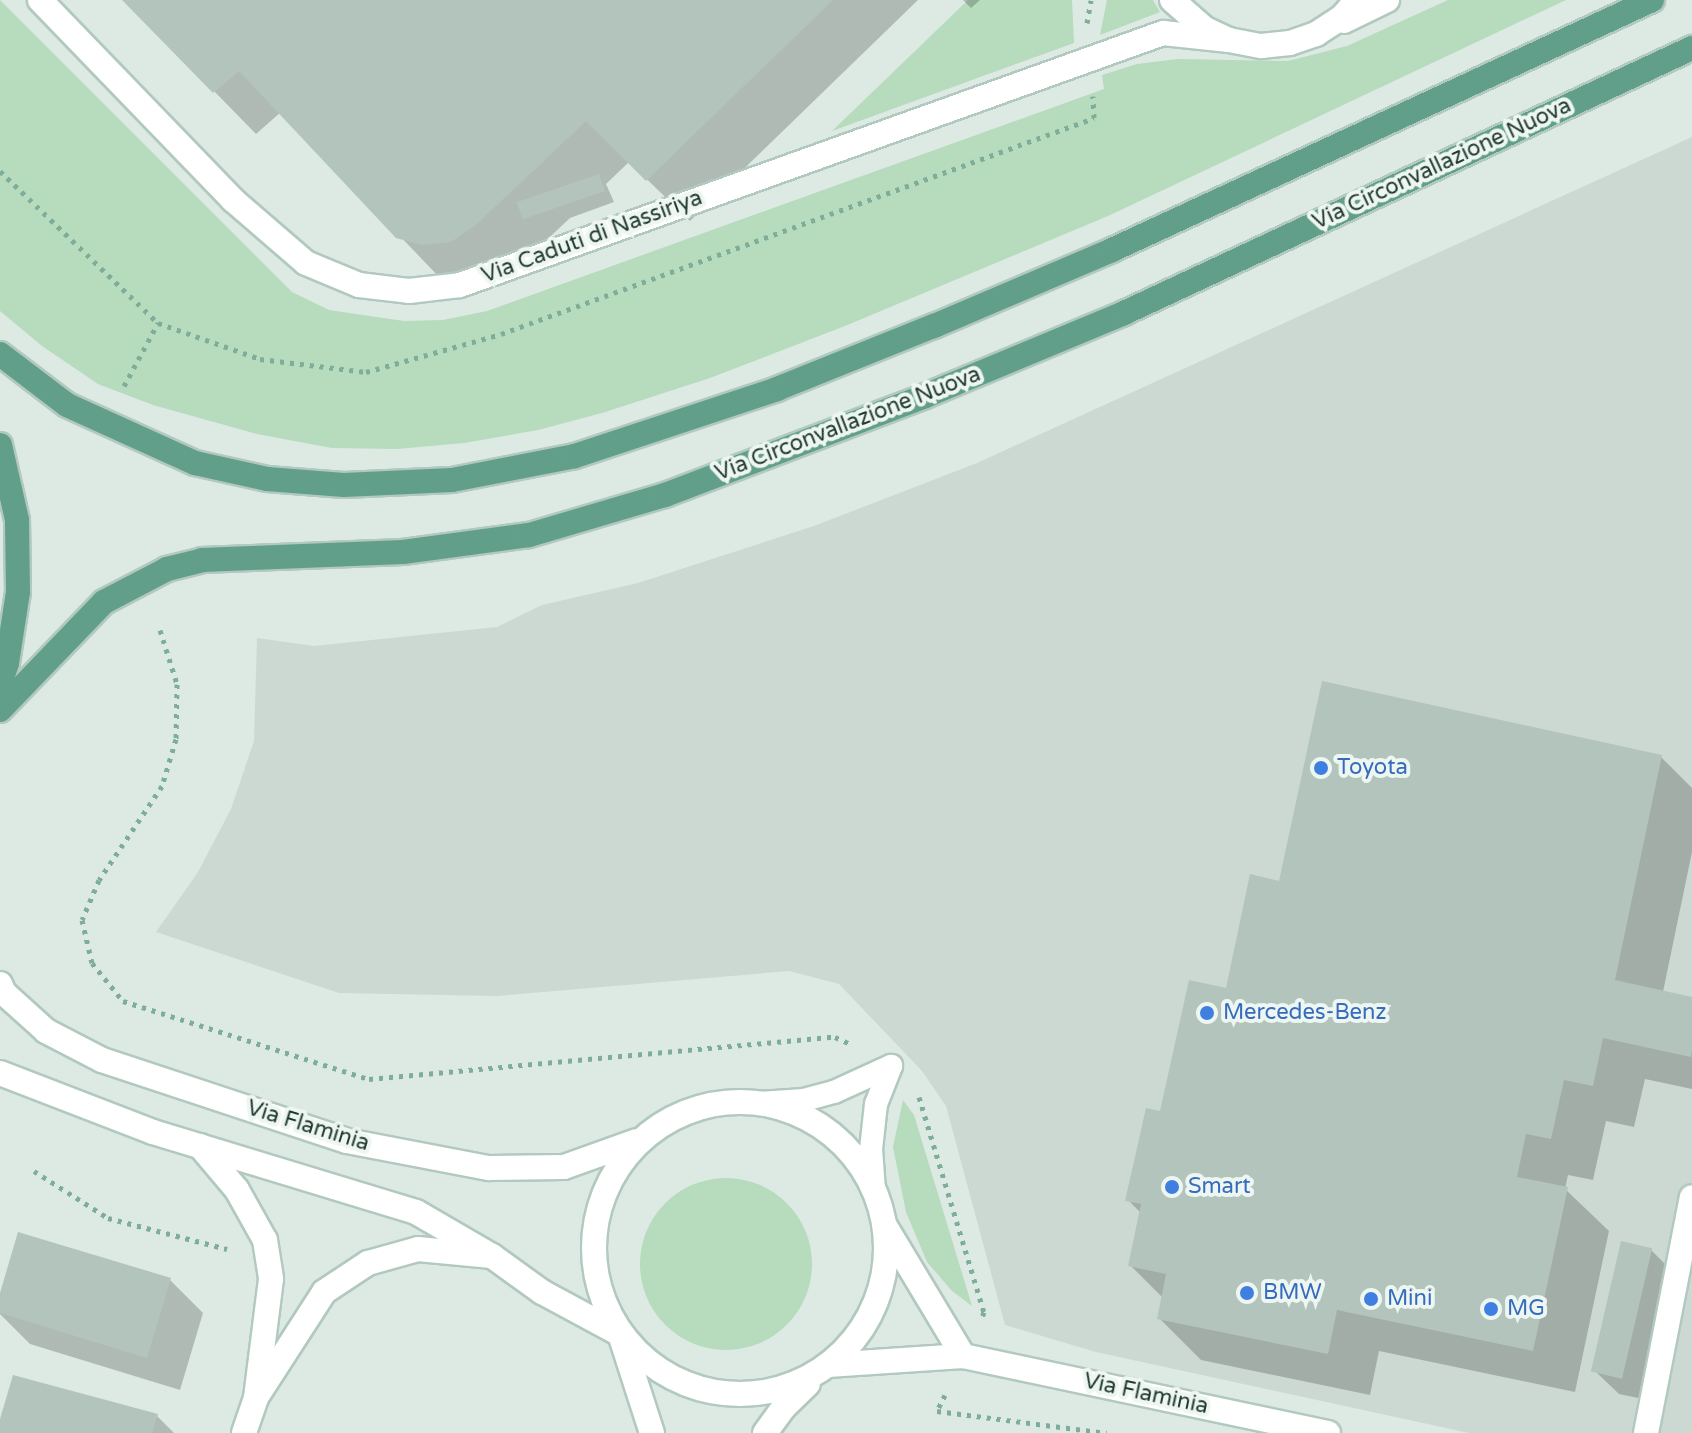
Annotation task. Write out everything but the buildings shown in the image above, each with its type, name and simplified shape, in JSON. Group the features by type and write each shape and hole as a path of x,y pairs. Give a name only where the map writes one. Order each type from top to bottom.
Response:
{"main road":[{"path":"0,354 67,405 195,463 267,479 344,485 452,480 575,456 777,389 934,326 1112,250 1652,0"},
{"name":"Via Circonvallazione Nuova","path":"0,710 104,602 167,569 202,560 403,552 529,535 665,495 925,396 1124,313 1692,48"},
{"path":"0,445 17,520 18,592 7,663 0,685"}],"street":[{"name":"Via Caduti di Nassiriya","path":"40,0 233,200 306,263 359,285 409,291 460,285 1163,33 1275,45 1316,34 1387,0"},
{"name":"Via Caduti di Nassiriya","path":"1172,0 1205,29 1229,40"},
{"name":"Via Caduti di Nassiriya","path":"1316,34 1342,17 1357,0"},
{"name":"Via Flaminia","path":"0,984 4,993 46,1031 102,1060 347,1141 489,1168 564,1167 643,1139"},
{"name":"Via Flaminia","path":"0,1073 153,1132 416,1212 492,1256 542,1292 620,1334"},
{"name":"Via Flaminia","path":"885,1226 886,1266 879,1295 867,1322 828,1365 787,1387 739,1395 692,1387 650,1365 620,1334 600,1295 593,1261 595,1226 604,1192 622,1162 643,1139 668,1120 697,1108 727,1102 759,1103 796,1113 828,1131 855,1157 874,1190 885,1226 963,1356"},
{"path":"200,1146 237,1190 265,1240 268,1259 271,1279 256,1398 244,1433"},
{"path":"1646,1433 1692,1197"},
{"path":"256,1398 324,1292 368,1263 418,1249 492,1256"},
{"path":"620,1334 652,1433"},
{"name":"Via Flaminia","path":"828,1365 963,1356 1328,1433"},
{"path":"765,1433 784,1407 828,1365"}],"lane":[{"path":"759,1103 804,1100 834,1092 891,1066 876,1104 872,1134 874,1190"}],"path":[{"path":"124,386 158,323"},
{"path":"160,630 177,684 176,739 162,786 99,880 82,920 92,963 123,1001 369,1079 835,1037 862,1050"},
{"path":"918,1095 984,1312"},
{"path":"34,1171 108,1218 268,1259"},
{"path":"937,1411 1107,1433"}],"shaded area":[{"path":"1692,137 1692,1433 1469,1433 1096,1352 1005,1325 946,1106 922,1071 839,984 789,971 497,996 339,993 156,932 198,872 231,809 254,741 257,638 314,646 497,627 542,605 638,583 814,526 977,463"}],"green space":[{"path":"0,0 292,292 329,310 404,321 443,320 487,311 1104,89 1102,75 1137,64 1178,59 1288,61 1347,46 1448,0 1566,0 1108,216 845,326 710,378 538,430 464,443 397,449 332,448 257,434 153,405 98,384 42,346 0,311"},
{"path":"968,0 1072,0 1074,43 832,131"},
{"path":"1107,0 1153,0 1160,12 1100,35"},
{"path":"903,1100 914,1115 972,1306 952,1291 927,1262 906,1212 893,1147"},
{"path":"726,1178 759,1184 787,1203 806,1231 812,1264 806,1297 787,1325 759,1344 726,1350 693,1344 665,1325 646,1297 640,1264 646,1231 665,1203 693,1184"}],"place":[{"name":"Toyota","path":"1321,768"},
{"name":"Mercedes-Benz","path":"1207,1013"},
{"name":"Smart","path":"1172,1187"},
{"name":"BMW","path":"1247,1293"},
{"name":"Mini","path":"1371,1299"},
{"name":"MG","path":"1491,1309"}]}
